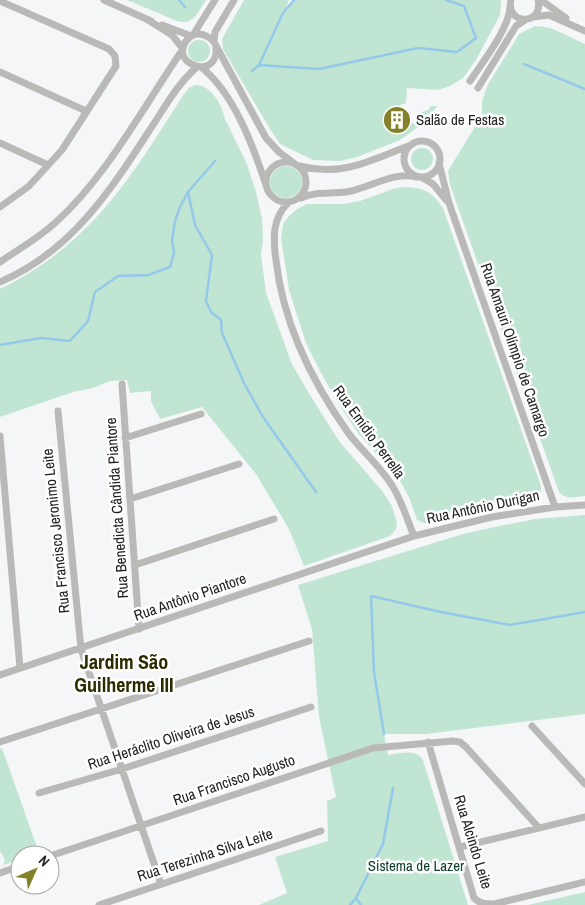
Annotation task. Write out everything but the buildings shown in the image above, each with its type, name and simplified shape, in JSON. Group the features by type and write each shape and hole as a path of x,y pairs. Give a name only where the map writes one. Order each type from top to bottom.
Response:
{"street":[{"path":"104,0 148,20 192,36 203,34 215,45 266,138 304,173 306,181 304,193 298,199"},
{"path":"0,262 55,223 78,201 215,0"},
{"path":"0,282 28,267 74,233 115,184 181,82 199,67 210,64 213,60 215,56 215,32 234,0"},
{"path":"533,17 538,10 539,0 585,31"},
{"path":"0,1 108,49 114,56 116,66 62,150 29,186 0,207"},
{"path":"510,2 516,17 525,20"},
{"path":"470,81 506,25 510,14 510,2"},
{"path":"478,88 516,26 525,20 539,15 549,15 576,26"},
{"path":"148,20 172,35 183,49 185,59 188,62"},
{"path":"172,65 180,61 188,62 213,77 222,89 252,146 268,192 280,202 288,203 317,192 354,190 399,176 410,175 419,177 431,174 437,169 440,162 438,152 430,143 419,141 355,166 339,170 314,170 282,162 274,166 268,173 266,185"},
{"path":"0,72 86,111"},
{"path":"0,143 48,165"},
{"path":"408,146 404,154 404,163 408,171 419,177"},
{"name":"Rua Amauri Olímpio de Camargo","path":"440,162 449,203 555,507"},
{"name":"Rua Amauri Olímpio de Camargo","path":"419,177 433,184 449,203"},
{"name":"Rua Emídio Perrella","path":"288,203 280,213 274,240 281,291 292,329 313,376 329,404 358,445 392,485 402,504 414,536"},
{"name":"Rua Benedicta Cândida Piantore","path":"122,384 139,629"},
{"name":"Rua Francisco Jeronimo Leite","path":"58,411 81,649 161,884"},
{"path":"126,438 201,414"},
{"path":"0,436 20,668"},
{"path":"130,499 239,464"},
{"name":"Rua Antônio Durigan","path":"389,544 492,517 555,507 585,505"},
{"path":"135,565 274,519"},
{"name":"Rua Antônio Piantore","path":"0,675 389,544"},
{"path":"0,742 309,641"},
{"name":"Rua Heráclito Oliveira de Jesus","path":"40,793 122,769 311,707"},
{"path":"532,726 585,784"},
{"name":"Rua Francisco Augusto","path":"60,853 355,753 373,748 453,740 460,742 539,828"},
{"name":"Rua Alcindo Leite","path":"428,742 474,898 479,902 494,904 585,882"},
{"path":"460,847 585,818"},
{"name":"Rua Terezinha Silva Leite","path":"99,905 321,831"}],"green space":[{"path":"127,0 206,0 191,20 183,22"},
{"path":"244,0 289,0 285,11 294,0 501,0 500,15 476,60 463,78 450,86 438,90 407,88 406,103 400,105 407,125 419,121 418,114 428,110 431,106 437,106 425,122 400,140 357,157 340,161 313,160 280,144 270,129 223,49 222,39"},
{"path":"535,26 555,30 585,44 585,496 568,497 559,492 450,185 448,171 482,115 482,102 487,86 519,34"},
{"path":"199,40 207,43 210,51 207,59 199,62 191,59 188,51 191,43"},
{"path":"195,85 206,88 215,96 247,164 262,219 263,240 261,255 266,293 292,364 339,441 383,492 392,506 397,523 396,529 390,536 304,566 289,529 256,474 202,407 160,419 151,401 151,391 130,393 127,380 110,381 0,417 0,289 32,271 60,251 107,206 146,153 184,94"},
{"path":"422,148 430,151 433,159 430,167 422,170 414,167 411,159 414,151"},
{"path":"286,166 297,171 302,182 297,193 286,198 275,193 270,182 275,171"},
{"path":"407,187 428,192 443,208 541,486 540,498 534,502 490,508 427,524 417,520 410,499 399,479 358,433 338,403 306,343 289,290 281,238 283,224 297,209 307,204 343,204 360,201 396,188"},
{"name":"Sistema de Lazer","path":"585,515 585,714 426,734 384,734 388,755 412,753 420,756 423,760 468,905 259,905 287,893 275,857 328,841 327,801 336,797 319,717 312,629 298,585 466,533 535,519"},
{"path":"2,748 36,845 10,845 10,863 3,865 5,860 0,851 0,749"},
{"path":"585,892 585,905 528,905"}],"waterway":[{"path":"179,0 185,7"},
{"path":"252,71 259,65 283,13 294,0"},
{"path":"259,65 319,69 418,48 457,52 476,38 464,6 446,0"},
{"path":"524,64 585,89"},
{"path":"0,345 41,338 70,341 88,321 95,292 118,276 148,275 170,267 174,253 172,241 175,221 180,207 188,192 215,161"},
{"path":"188,192 195,225 212,255 206,301 211,312 221,320 222,333 244,383 263,417 316,492"},
{"path":"384,734 374,672 371,596 510,625 585,612"},
{"path":"350,905 356,898 383,844 393,788"},
{"path":"356,898 361,905"}],"place":[{"name":"Salão de Festas","path":"397,120"}],"district":[{"name":"Jardim São Guilherme III","path":"124,674"}]}
